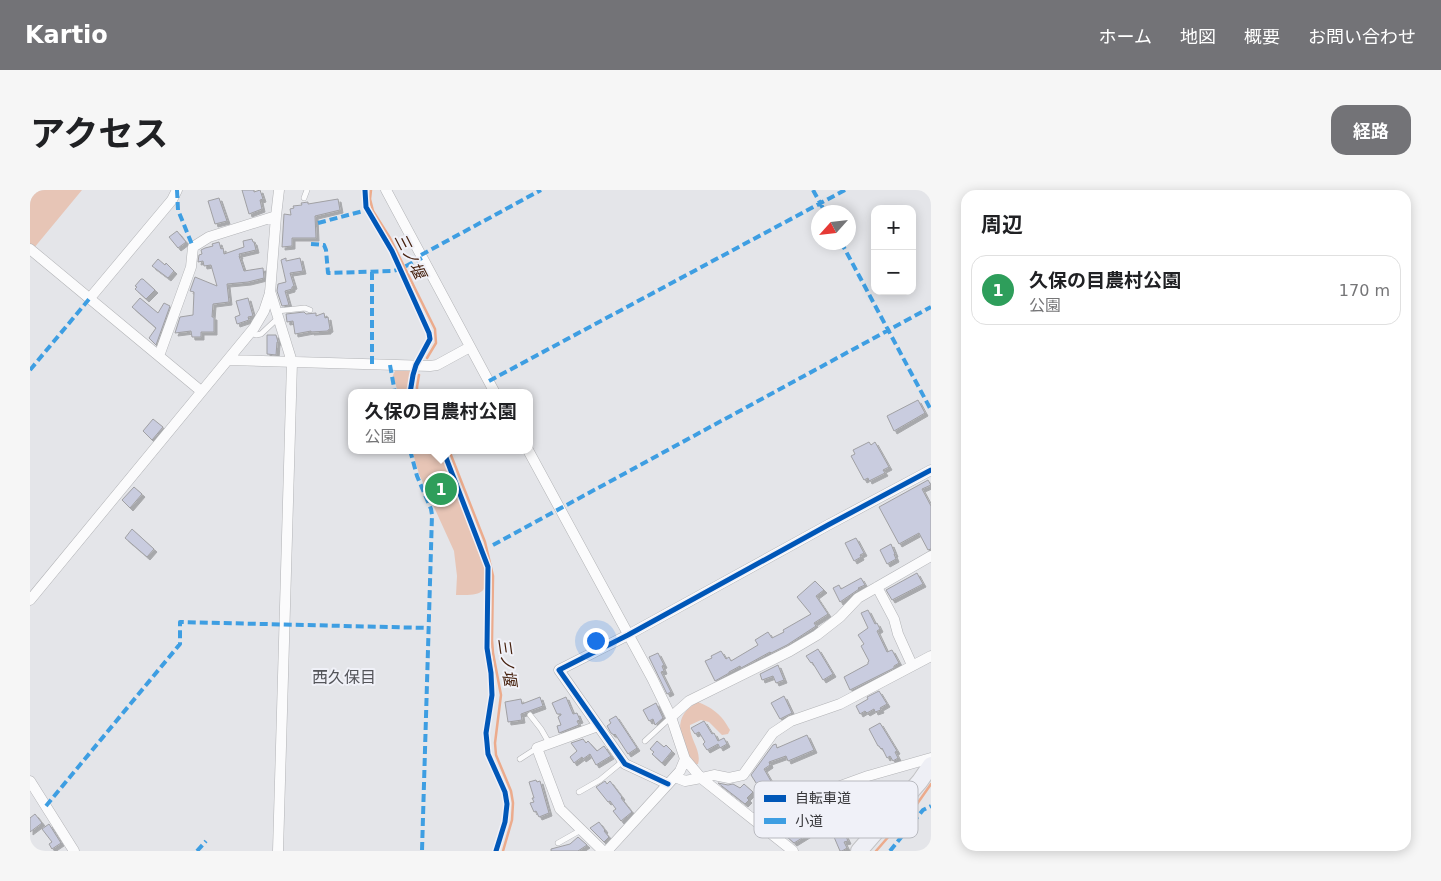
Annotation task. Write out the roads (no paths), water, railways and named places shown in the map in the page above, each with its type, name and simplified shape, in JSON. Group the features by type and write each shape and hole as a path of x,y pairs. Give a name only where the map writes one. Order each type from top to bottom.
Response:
{"main road":[{"path":"918,783 931,765"},
{"path":"859,851 870,838"}],"street":[{"path":"90,298 172,200 176,190"},
{"path":"30,600 228,360 260,318 270,290 279,190"},
{"path":"386,190 494,389"},
{"path":"159,356 191,267 193,247 209,237 276,216"},
{"path":"30,249 202,391"},
{"path":"270,290 275,318 292,362 278,851"},
{"path":"228,360 430,366 437,365 470,347"},
{"path":"530,454 671,717 686,759 701,778 752,819"},
{"path":"931,470 628,635 559,670 626,764 671,780 685,781 714,775 729,778 743,775 773,733 791,721 840,704 931,656"},
{"path":"671,717 689,701 790,652 817,635 858,598 931,556"},
{"path":"877,587 894,619 898,634 912,665"},
{"path":"598,726 536,748 560,809 605,851 680,771 686,759"},
{"path":"854,781 931,758"},
{"path":"30,781 74,851"},
{"path":"776,838 792,851"}],"lane":[{"path":"304,198 307,190"},
{"path":"260,318 275,318 305,308 310,310"},
{"path":"250,333 261,334 275,318"},
{"path":"530,715 549,743"},
{"path":"645,741 671,717"},
{"path":"520,758 536,748"},
{"path":"579,792 600,780 623,761"},
{"path":"558,843 581,830"}],"waterway":[{"name":"三ノ堰","path":"371,190 370,199 373,211 390,238 435,329 436,343 427,358"},
{"name":"三ノ堰","path":"417,389 419,375"},
{"name":"三ノ堰","path":"451,454 485,542 493,576 492,640 501,695 495,743 496,755 511,791 513,803 512,820 503,851"},
{"path":"918,803 931,784"},
{"path":"876,851 887,838"}],"place":[{"name":"久保の目農村公園","path":"441,489"}],"district":[{"name":"西久保目","path":"344,677"}]}
